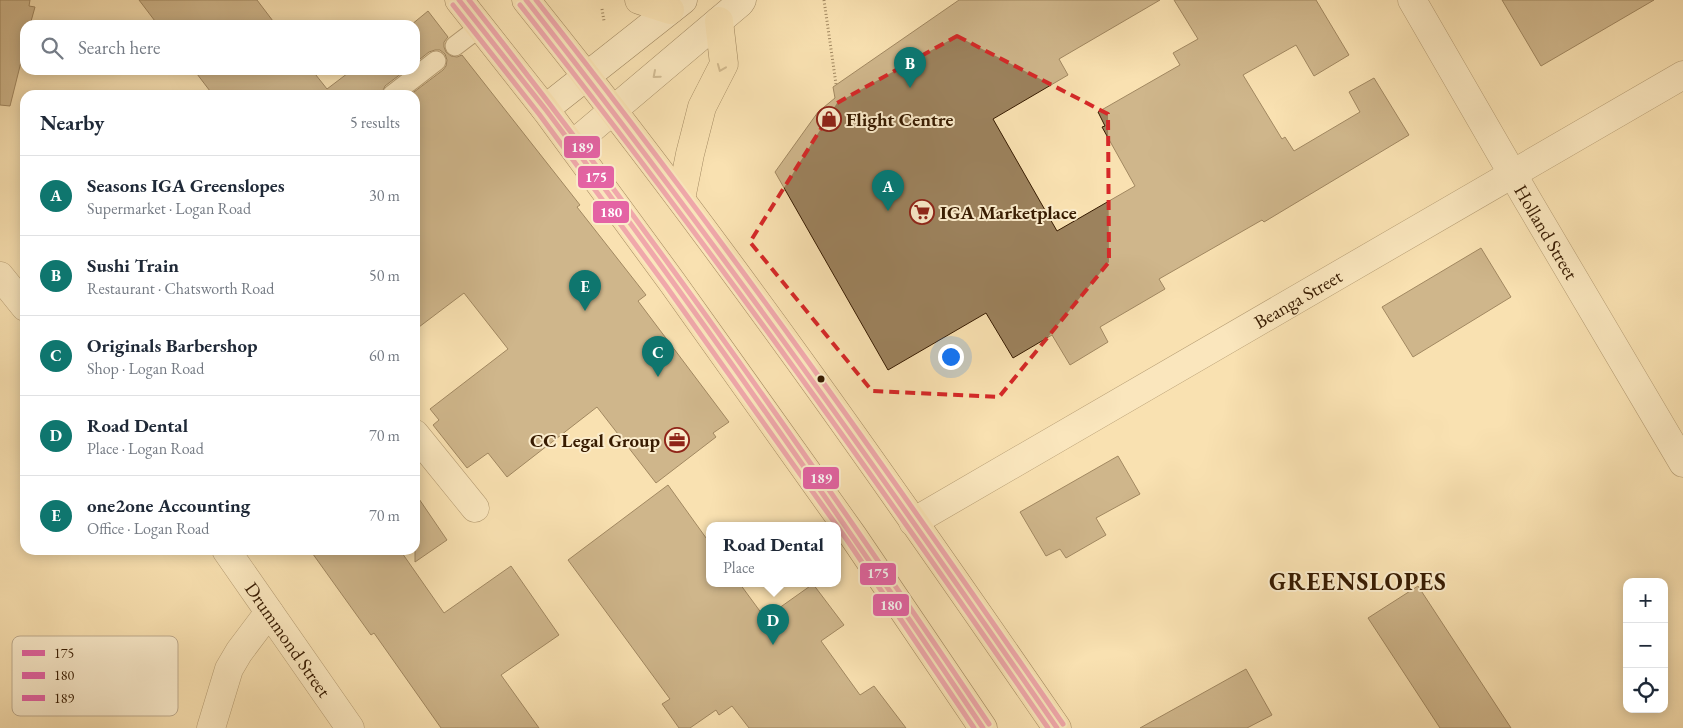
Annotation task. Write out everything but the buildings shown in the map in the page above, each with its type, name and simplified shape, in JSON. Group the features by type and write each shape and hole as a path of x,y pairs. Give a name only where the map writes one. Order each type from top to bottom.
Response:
{"main road":[{"path":"459,0 545,108 672,282 854,536 983,728"},
{"path":"526,0 614,111 681,200 913,522 1057,728"},
{"path":"639,0 677,5"},
{"path":"681,200 702,107 724,64 719,21"}],"street":[{"path":"572,145 742,0"},
{"name":"Holland Street","path":"1412,0 1683,462"},
{"path":"545,108 677,5"},
{"name":"Beanga Street","path":"913,522 1683,75"},
{"path":"0,276 20,301"},
{"path":"420,440 475,508"},
{"name":"Drummond Street","path":"229,555 350,728"},
{"path":"211,728 229,669 238,652 269,612"}],"lane":[{"path":"455,46 480,27"},
{"path":"420,73 436,61"},
{"path":"398,90 418,75"}],"path":[{"path":"824,0 836,84"}],"highlighted area":[{"path":"957,36 1108,114 1109,262 999,397 872,391 750,242 837,103"}],"transit line":[{"name":"175","path":"459,0 546,110 659,262 823,494 983,728"},
{"name":"189","path":"469,0 605,177 736,357 864,540 989,724"},
{"name":"175","path":"526,0 731,269 928,543 1057,728"},
{"name":"189","path":"536,0 605,88 739,267 935,540 1063,724"},
{"name":"180","path":"453,5 539,114 666,286 834,522"},
{"name":"180","path":"520,5 657,182 790,362 1048,728"},
{"name":"180","path":"841,532 974,728"}],"place":[{"name":"Sushi Train","path":"910,88"},
{"name":"Flight Centre","path":"829,119"},
{"name":"Seasons IGA Greenslopes","path":"888,211"},
{"name":"IGA Marketplace","path":"922,212"},
{"name":"one2one Accounting","path":"585,311"},
{"name":"Originals Barbershop","path":"658,377"},
{"name":"CC Legal Group","path":"677,440"},
{"name":"Road Dental","path":"773,645"}],"district":[{"name":"GREENSLOPES","path":"1358,581"}]}
